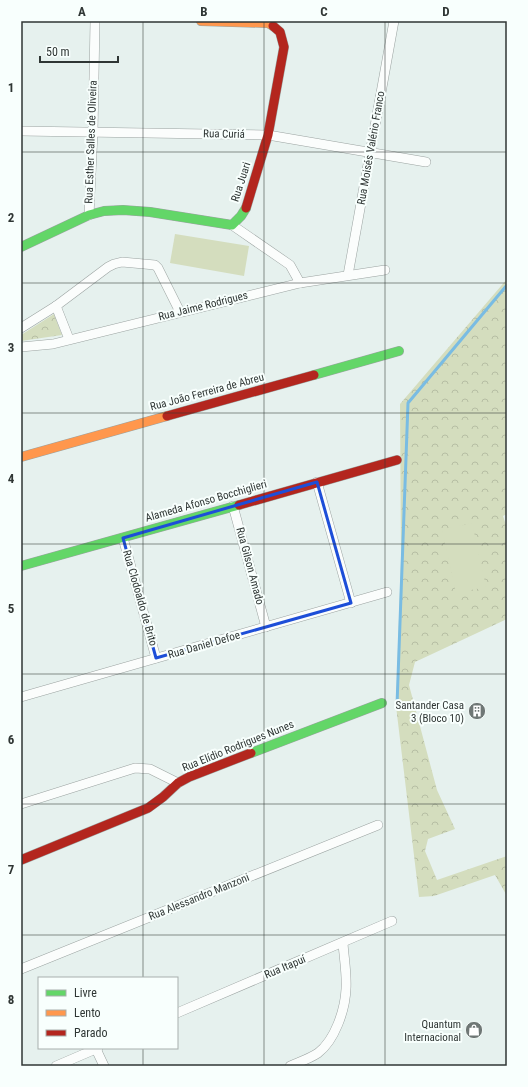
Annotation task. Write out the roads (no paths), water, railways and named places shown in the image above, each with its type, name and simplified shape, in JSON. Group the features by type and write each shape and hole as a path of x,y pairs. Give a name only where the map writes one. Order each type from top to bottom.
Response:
{"street":[{"name":"Rua Esther Salles de Oliveira","path":"88,216 93,132 95,21"},
{"name":"Rua Juari","path":"201,21 268,23 276,27 282,36 284,47 268,135 246,209 232,225"},
{"name":"Rua Moisés Valério Franco","path":"348,275 394,21"},
{"name":"Rua Curiá","path":"21,132 268,135 426,162"},
{"path":"21,247 88,216 104,211 117,210 150,212 232,225 290,265 300,283"},
{"path":"21,328 56,306 108,267 122,262 155,265 158,268 180,312"},
{"name":"Rua Jaime Rodrigues","path":"21,347 53,344 300,283 385,270"},
{"path":"56,306 69,339"},
{"name":"Rua João Ferreira de Abreu","path":"21,457 399,351"},
{"name":"Alameda Afonso Bocchiglieri","path":"21,566 398,460"},
{"path":"316,482 351,603"},
{"name":"Rua Gilson Amado","path":"233,506 266,627"},
{"name":"Rua Clodoaldo de Brito","path":"123,538 156,658"},
{"name":"Rua Daniel Defoe","path":"21,697 387,592"},
{"name":"Rua Elídio Rodrigues Nunes","path":"21,860 148,808 178,783 189,777 382,703"},
{"path":"21,804 135,768 150,769 178,783"},
{"name":"Rua Alessandro Manzoni","path":"21,970 378,825"},
{"name":"Rua Itapuí","path":"178,1013 392,921"},
{"path":"290,1066 318,1053 327,1043 336,1028 346,989 343,943"},
{"path":"56,1066 95,1049"},
{"path":"97,1049 104,1066"}],"waterway":[{"path":"397,705 408,403 507,285"}],"place":[{"name":"Santander Casa 3 (Bloco 10)","path":"477,711"},
{"name":"Quantum Internacional","path":"474,1030"}]}
